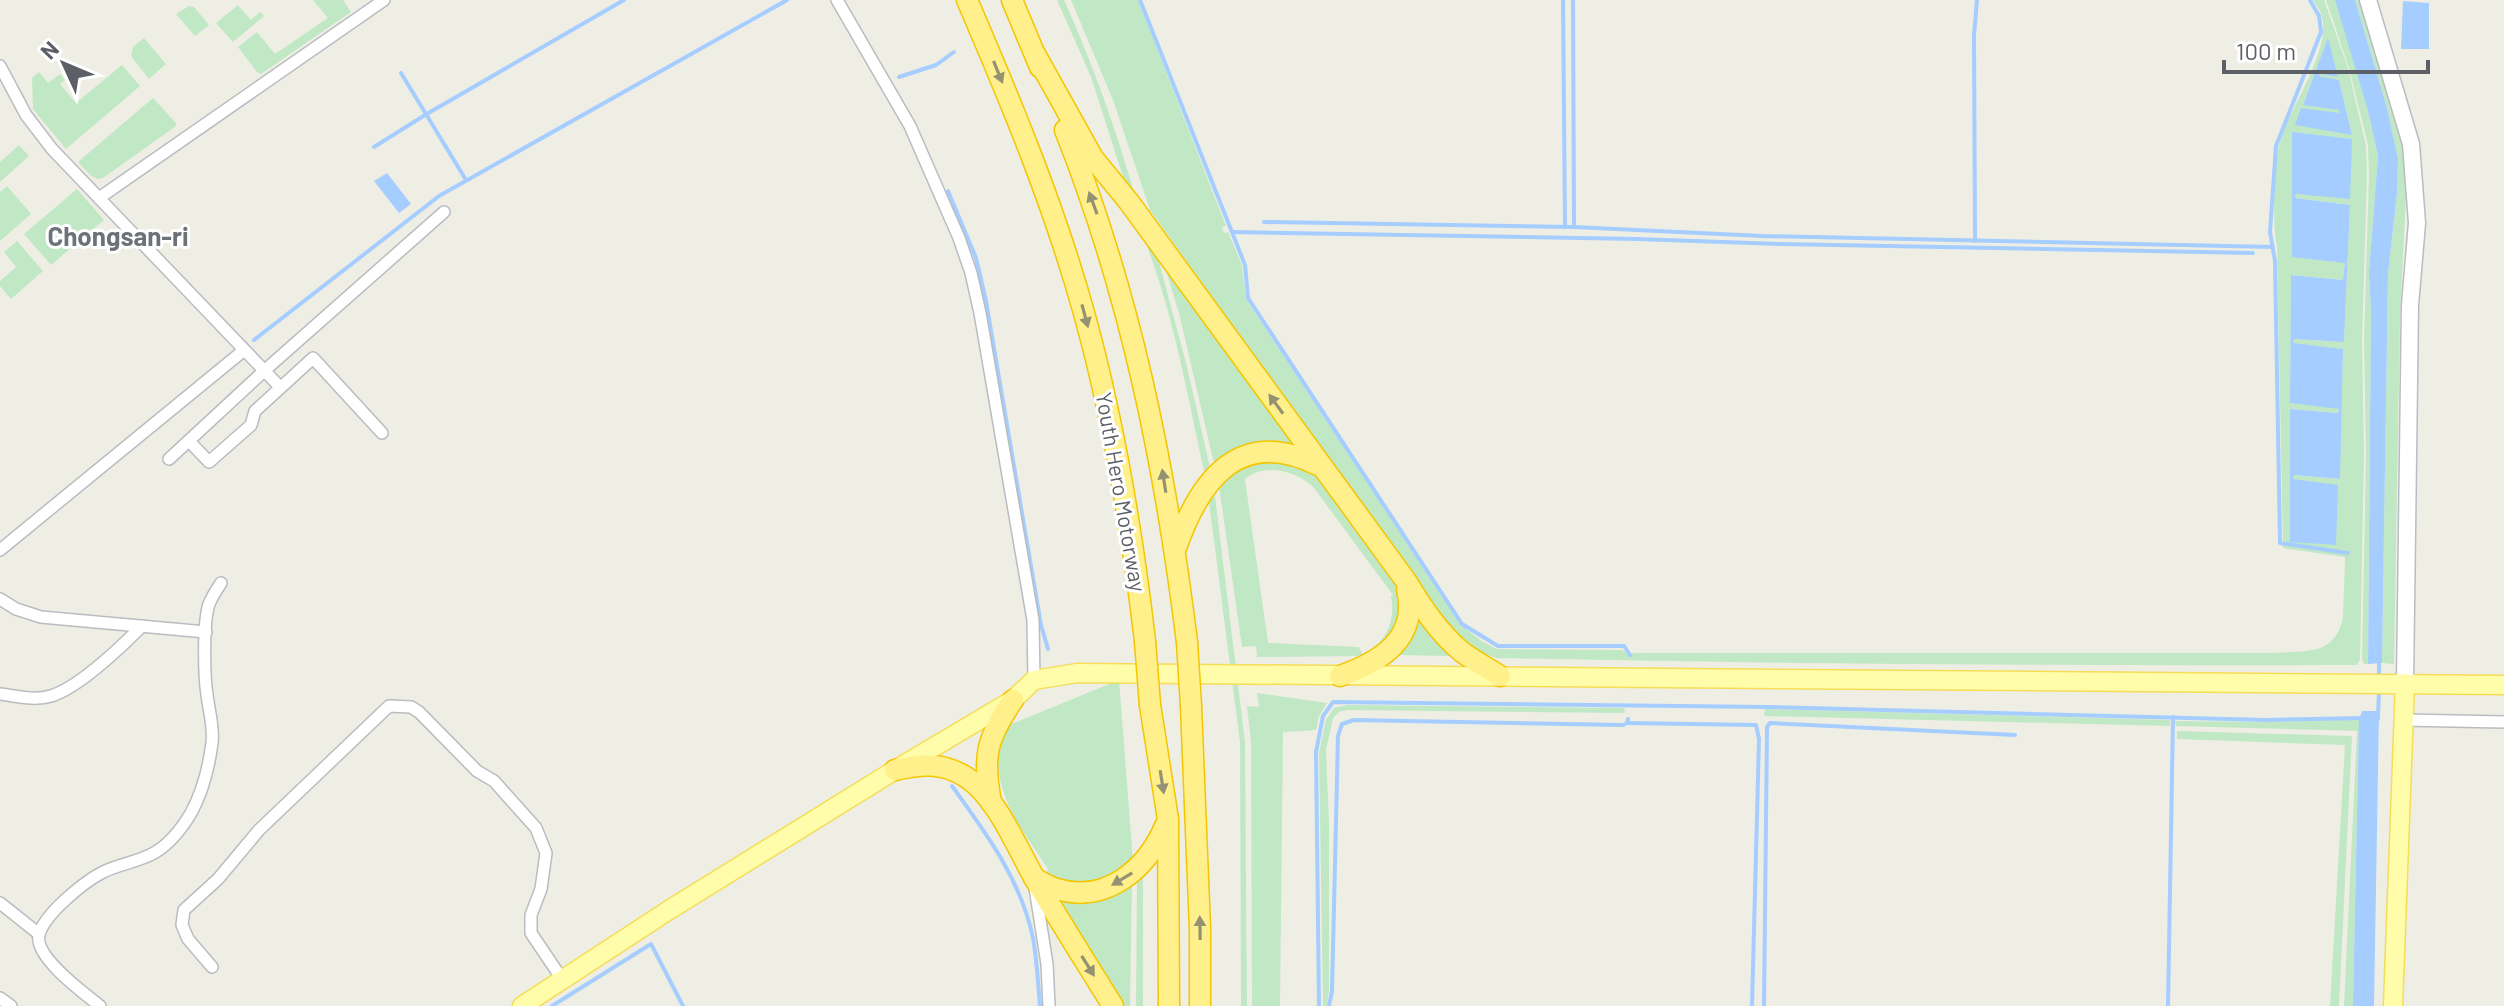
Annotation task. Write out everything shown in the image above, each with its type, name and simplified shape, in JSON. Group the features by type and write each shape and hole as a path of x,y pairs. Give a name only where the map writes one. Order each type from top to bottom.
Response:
{"highway":[{"name":"Youth Hero Motorway","path":"967,0 1060,235 1084,313 1121,472 1135,556 1150,705 1168,819 1169,1006"},
{"name":"Youth Hero Motorway","path":"1012,0 1099,221 1124,301 1159,450 1187,642 1199,884 1200,1006"},
{"path":"1035,54 1093,158 1137,212 1424,610 1464,654 1500,676"},
{"path":"1176,550 1186,520 1199,496 1242,456 1272,450 1302,457 1322,467"},
{"path":"1340,676 1379,660 1399,638 1411,605 1406,581"},
{"path":"991,802 986,776 987,750 995,726 1013,700"},
{"path":"895,770 921,764 944,766 969,779 991,802 1113,1006"},
{"path":"1034,878 1056,889 1075,892 1098,891 1122,881 1143,864 1157,846 1168,819"}],"main road":[{"path":"522,1006 895,770 1013,700 1034,680 1077,673 2504,685"},
{"path":"2393,1006 2404,720 2399,683"}],"street":[{"path":"99,198 384,0"},
{"path":"837,0 910,126 971,273 1033,620 1034,680"},
{"path":"2368,0 2411,144 2417,223 2410,305 2399,683"},
{"path":"0,66 26,115 52,149 280,387"},
{"path":"169,459 444,212"},
{"path":"0,550 243,351"},
{"path":"189,441 209,462 251,425 255,411 313,358 382,433"},
{"path":"100,1006 55,967 37,939 52,913 76,891 104,872 155,852 171,840 191,812 202,788 212,742 206,692 206,632 209,605 221,583"},
{"path":"0,599 16,609 41,617 206,632"},
{"path":"0,694 49,697 64,690 117,651 142,626"},
{"path":"212,967 188,939 182,925 184,910 218,879 259,830 389,706 411,707 419,712 477,771 494,781 536,828 546,853 541,889 531,915 531,933 562,979"},
{"path":"2404,720 2504,722"},
{"path":"1034,878 1047,964 1049,1006"},
{"path":"0,903 39,934"},
{"path":"0,998 11,1006"}],"green space":[{"path":"313,0 343,0 351,12 261,74 257,72 238,47 257,32 275,54 328,18"},
{"path":"1057,0 1064,0 1085,48 1135,196 1127,189 1091,77"},
{"path":"1071,0 1138,0 1226,226 1222,227 1224,233 1228,232 1242,265 1246,299 1461,625 1497,649 1623,650 1629,655 2299,652 2326,645 2339,630 2343,618 2345,557 2283,548 2274,211 2276,169 2284,132 2320,47 2322,17 2313,0 2324,0 2348,68 2366,146 2360,660 2357,665 1926,664 1496,658 1486,654 1461,637 1433,606 1150,210 1113,100","holes":["2328,40 2337,77 2319,76 2339,80 2352,134 2340,110 2303,104","2292,133 2351,139 2295,198 2350,205 2344,342 2293,339 2293,344 2343,349 2339,479 2294,475 2293,480 2290,409 2338,413 2339,408 2290,403 2291,275 2343,280 2345,262 2292,256"]},
{"path":"2326,0 2335,0 2340,13 2378,156 2369,272 2368,664 2362,660 2368,145 2349,68"},
{"path":"2355,0 2364,0 2408,156 2400,316 2394,664 2382,663 2388,273 2398,159 2387,108"},
{"path":"238,5 251,20 260,12 264,16 233,42 216,23"},
{"path":"189,6 194,7 209,25 195,36 176,14"},
{"path":"144,38 166,64 149,79 131,56 133,47"},
{"path":"122,65 140,86 66,149 33,109 32,78 39,72 48,83 60,74 65,80 60,84 76,103"},
{"path":"153,98 176,126 103,178 91,176 78,162"},
{"path":"19,145 29,156 0,182 0,162"},
{"path":"7,186 31,214 0,241 0,192"},
{"path":"77,189 104,220 51,265 24,234"},
{"path":"1143,236 1157,254 1186,363 1211,472 1206,480 1172,326"},
{"path":"17,241 43,271 11,299 0,286 0,281 16,267 4,252"},
{"path":"1162,257 1301,449 1215,468 1180,317"},
{"path":"1277,459 1317,474 1406,599 1400,621 1375,655 1373,648 1390,626 1393,595 1314,488 1290,473 1271,470 1245,479 1268,643 1359,647 1363,656 1257,657 1256,646 1242,647 1219,486 1241,465"},
{"path":"1215,496 1245,742 1247,1006 1241,1006 1240,742 1209,502"},
{"path":"1417,615 1434,639 1454,656 1395,655"},
{"path":"1119,680 1133,862 1123,870 1093,881 1062,881 1046,873 1048,869 1015,819 1001,783 998,764 1001,745 1009,725"},
{"path":"1257,693 1327,703 1319,716 1316,730 1283,732 1280,1006 1252,1006 1251,742 1247,706 1259,707"},
{"path":"1348,705 1624,708 1625,713 1339,712 1333,718 1326,750 1329,990 1327,1006 1323,1006 1319,752 1326,720 1334,708"},
{"path":"1765,709 2170,720 2170,726 1764,716"},
{"path":"2359,719 2353,1006 2344,1006 2357,731 2176,726 2175,721"},
{"path":"2177,731 2352,736 2339,1006 2330,1006 2345,745 2177,739"},
{"path":"1143,871 1143,1006 1136,1006 1137,876"},
{"path":"1132,878 1130,1006 1125,1006 1055,896"}],"water":[{"path":"2335,0 2355,0 2387,108 2398,159 2388,273 2382,663 2368,664 2369,272 2378,156"},
{"path":"2403,1 2429,3 2429,49 2401,49"},
{"path":"2328,38 2338,77 2319,76 2339,80 2352,135 2295,125 2301,108 2339,113 2339,110 2303,105"},
{"path":"2292,132 2352,139 2350,199 2296,194 2295,198 2350,205 2344,342 2294,339 2293,343 2343,349 2340,479 2294,475 2293,479 2338,485 2336,545 2290,542 2290,409 2338,413 2339,409 2290,403 2291,275 2343,280 2345,263 2292,257"},
{"path":"387,173 411,204 399,213 374,181"},
{"path":"2362,711 2379,711 2374,1006 2353,1006 2359,719"}],"waterway":[{"path":"374,147 624,0"},
{"path":"254,340 439,196 787,0"},
{"path":"1140,0 1245,265 1248,298 1462,624 1498,646 1624,646 1630,655"},
{"path":"1563,0 1565,227"},
{"path":"1573,0 1574,227"},
{"path":"1975,241 1974,35 1977,0"},
{"path":"2310,0 2319,16 2321,32 2276,146 2270,232 2275,261 2280,543 2348,553"},
{"path":"899,77 936,65 954,52"},
{"path":"401,73 466,180"},
{"path":"948,191 976,258 986,301 1041,625 1048,649"},
{"path":"1264,222 1574,227 1762,236 2273,247"},
{"path":"1232,232 2253,253"},
{"path":"2379,660 2379,679"},
{"path":"2378,719 2379,688"},
{"path":"1319,1006 1316,752 1323,716 1333,702 1767,707 2266,720 2364,718"},
{"path":"2168,1006 2173,717"},
{"path":"1329,1006 1332,991 1338,736 1342,724 1354,720 1623,725 1628,719"},
{"path":"1627,723 1756,725 1759,739 1752,1006"},
{"path":"1764,1006 1767,727 1770,723 2015,735"},
{"path":"952,786 989,839 1020,896 1033,938 1040,1006"},
{"path":"552,1006 651,944 683,1006"}],"district":[{"name":"Chongsan-ri","path":"118,237"}]}
